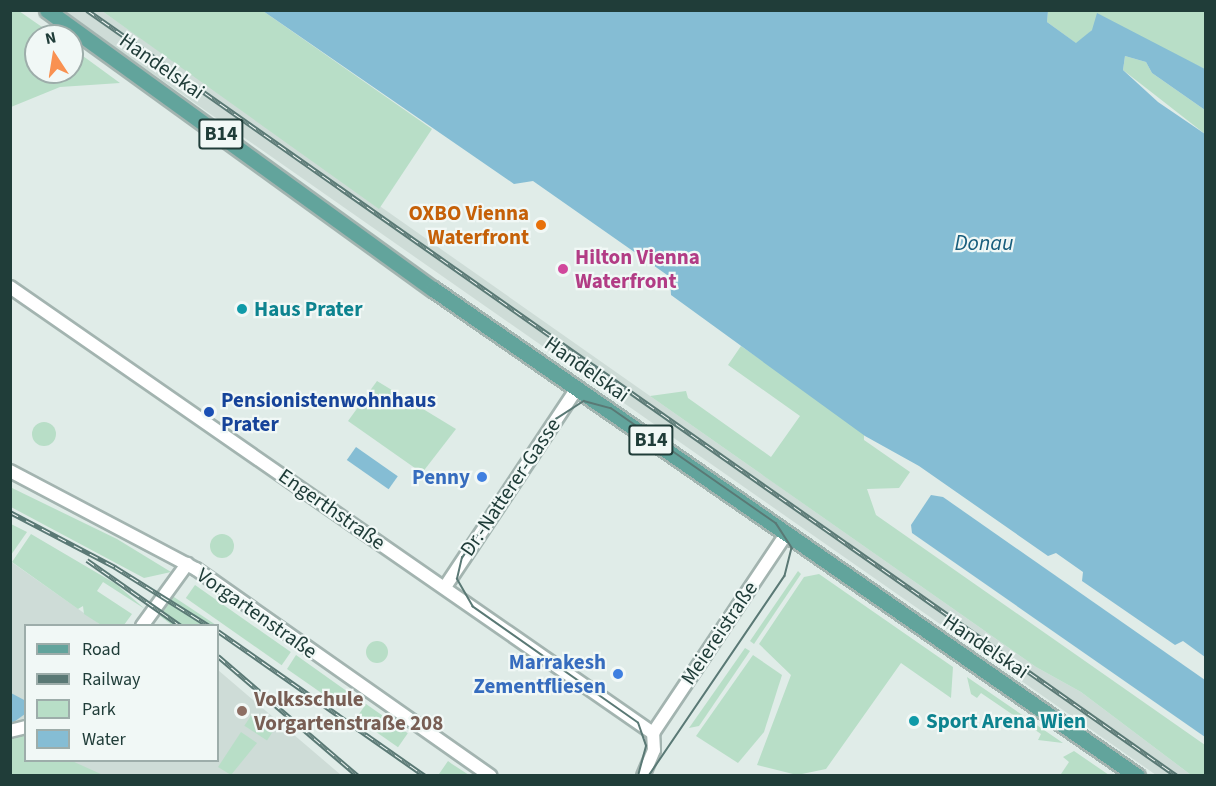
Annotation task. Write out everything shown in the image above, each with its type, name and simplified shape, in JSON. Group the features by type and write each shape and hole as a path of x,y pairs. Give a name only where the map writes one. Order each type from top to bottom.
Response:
{"main road":[{"name":"Handelskai","path":"47,10 578,388 1137,776"}],"street":[{"name":"Engerthstraße","path":"10,287 653,733"},
{"name":"Dr.-Natterer-Gasse","path":"445,587 578,388"},
{"name":"Vorgartenstraße","path":"10,471 187,564 491,776"},
{"name":"Meiereistraße","path":"653,733 786,534"},
{"path":"143,624 187,564"},
{"path":"644,776 654,750 653,733"}],"shaded area":[{"path":"63,11 102,11 1036,667 1081,692 1191,775 1156,775"},
{"path":"10,561 100,624 24,624 24,762 219,762 219,671 341,775 11,775"}],"green space":[{"path":"11,10 19,11 38,24 24,24 24,84 84,84 84,57 120,83 60,87 11,107"},
{"path":"102,11 263,11 432,129 379,209"},
{"path":"1048,11 1205,11 1205,69 1165,50 1092,30 1077,44 1047,22"},
{"path":"1125,56 1146,62 1152,73 1205,110 1205,134 1123,70"},
{"path":"741,346 864,430 864,440 910,472 899,488 867,489 876,515 1205,745 1205,775 1191,775 1081,692 1036,667 650,396 686,391 688,398 771,457 800,416 728,365"},
{"path":"377,381 456,429 422,473 348,421"},
{"path":"44,422 53,425 56,434 53,443 44,446 35,443 32,434 35,425"},
{"path":"10,487 117,539 171,572 144,578 11,507"},
{"path":"11,524 27,532 11,555"},
{"path":"31,534 116,584 145,609 103,582 97,591 132,614 125,624 99,624 84,614 83,606 78,609 12,562"},
{"path":"222,534 230,538 234,546 230,554 222,558 214,554 210,546 214,538"},
{"path":"798,571 801,574 754,644 750,641"},
{"path":"819,574 953,667 951,698 901,663 826,769 797,775 757,765 791,675 759,644 804,577"},
{"path":"195,585 291,652 282,665 186,598"},
{"path":"174,597 214,624 171,624 160,616"},
{"path":"377,641 385,644 388,652 385,660 377,663 369,660 366,652 369,644"},
{"path":"745,648 750,651 699,726 689,728"},
{"path":"296,655 355,697 343,708 287,669"},
{"path":"753,655 782,675 764,732 738,763 696,736"},
{"path":"967,677 1063,743 1038,740 1041,734 981,693 977,698 971,694"},
{"path":"366,704 408,733 398,747 356,718"},
{"path":"252,714 275,729 267,740 244,726"},
{"path":"24,731 24,762 74,762 103,775 11,776 11,736"},
{"path":"241,732 257,743 231,775 218,767"},
{"path":"1074,751 1109,775 1061,774 1069,762 1063,757"},
{"path":"448,761 452,764 469,775 439,774"}],"water":[{"name":"Donau","path":"263,11 1048,11 1047,22 1076,43 1092,30 1097,13 1205,69 1205,110 1152,73 1146,62 1125,56 1123,70 1158,102 1205,134 1205,657 1183,641 1175,645 1082,581 1083,572 1056,553 1048,556 919,466 865,436 671,295 670,277 533,181 514,184"},
{"path":"356,447 398,476 389,489 347,460"},
{"path":"931,495 943,497 1205,680 1205,737 912,533 911,525"},
{"path":"11,693 24,700 24,715 11,724"}],"tram line":[{"path":"638,776 646,746 638,723 473,607 457,579 462,558 556,419 584,401 611,408 776,523 792,548 785,576 649,776"}],"railway":[{"path":"87,10 1177,776"},
{"path":"10,512 115,567 206,624"},
{"path":"87,560 178,624"},
{"path":"219,632 425,776"},
{"path":"219,657 358,776"}],"place":[{"name":"OXBO Vienna Waterfront","path":"541,225"},
{"name":"Hilton Vienna Waterfront","path":"563,269"},
{"name":"Haus Prater","path":"242,309"},
{"name":"Pensionistenwohnhaus Prater","path":"209,412"},
{"name":"Penny","path":"482,477"},
{"name":"Marrakesh Zementfliesen","path":"618,674"},
{"name":"Volksschule Vorgartenstraße 208","path":"242,711"},
{"name":"Sport Arena Wien","path":"914,721"}]}
